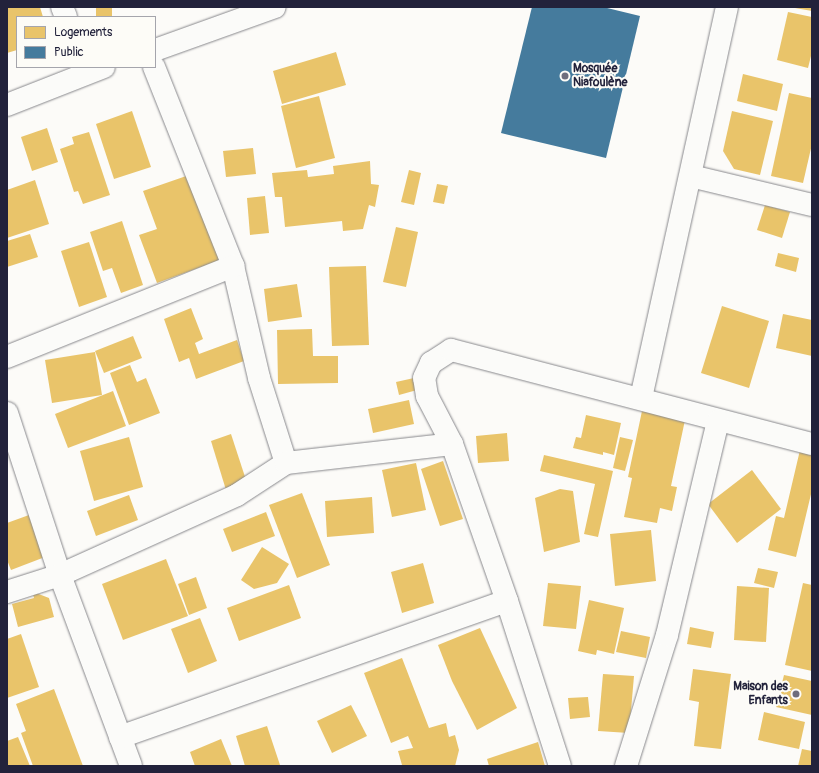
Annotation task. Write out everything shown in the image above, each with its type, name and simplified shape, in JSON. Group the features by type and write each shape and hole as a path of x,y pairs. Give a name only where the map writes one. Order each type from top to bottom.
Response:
{"street":[{"path":"156,50 275,7"},
{"path":"641,398 727,7"},
{"path":"154,68 233,266 259,378 286,463"},
{"path":"7,105 90,69"},
{"path":"691,176 812,205"},
{"path":"7,357 233,266"},
{"path":"560,766 507,600 452,444 427,396 424,378 431,363 451,350 641,398 718,421 812,444"},
{"path":"7,413 60,575 131,766"},
{"path":"626,766 667,634 718,421"},
{"path":"7,592 60,575 237,495 286,463 452,444"},
{"path":"120,737 507,600"}],"building: Logements":[{"path":"7,7 40,7 43,16 16,16 16,50 7,53"},
{"path":"96,7 112,7 112,16 96,16"},
{"path":"812,7 812,11 795,8"},
{"path":"788,12 812,17 812,52 808,68 777,60"},
{"path":"336,52 346,85 282,104 273,71"},
{"path":"743,74 783,84 777,111 737,101"},
{"path":"789,93 812,98 812,144 803,183 771,176"},
{"path":"319,96 335,158 296,168 281,106"},
{"path":"132,111 151,167 114,179 96,124"},
{"path":"732,111 773,121 760,175 734,169 723,151"},
{"path":"47,128 58,162 32,171 21,137"},
{"path":"89,132 110,195 83,204 78,191 74,192 60,149 74,144 72,137"},
{"path":"253,148 256,174 226,177 223,151"},
{"path":"370,161 371,184 379,185 375,207 369,205 363,229 343,231 342,221 285,227 282,197 275,197 272,173 307,170 308,177 334,174 333,166"},
{"path":"409,170 421,173 414,205 401,202"},
{"path":"192,174 223,259 157,283 139,235 157,229 143,191"},
{"path":"35,180 49,224 7,238 7,190"},
{"path":"437,184 448,186 444,204 433,202"},
{"path":"265,196 269,233 250,235 247,198"},
{"path":"765,205 790,212 782,238 757,230"},
{"path":"122,221 143,285 121,293 112,268 103,271 90,232"},
{"path":"396,227 418,232 406,287 383,282"},
{"path":"30,234 38,257 7,267 7,241"},
{"path":"89,242 107,297 79,307 61,251"},
{"path":"778,253 799,258 796,272 775,266"},
{"path":"366,266 369,345 332,346 329,267"},
{"path":"297,284 302,317 268,322 264,289"},
{"path":"722,306 769,321 749,388 701,373"},
{"path":"191,308 203,339 195,343 199,354 237,340 244,361 196,379 189,358 179,362 164,319"},
{"path":"783,314 812,320 812,356 776,348"},
{"path":"312,329 313,356 338,356 338,383 278,384 277,330"},
{"path":"133,336 142,358 104,373 95,351"},
{"path":"95,352 102,395 52,403 45,360"},
{"path":"130,365 137,382 146,378 160,413 129,425 110,373"},
{"path":"414,378 417,390 399,395 396,382"},
{"path":"113,391 126,426 68,448 55,414"},
{"path":"409,400 414,424 373,433 368,409"},
{"path":"642,411 685,420 671,486 677,487 672,511 660,508 657,523 624,517 632,478 628,477"},
{"path":"586,415 621,423 614,455 603,452 603,455 573,448 576,437 581,438"},
{"path":"507,433 509,461 478,463 476,436"},
{"path":"231,434 247,483 226,490 211,441"},
{"path":"129,437 143,487 94,501 80,451"},
{"path":"620,437 633,440 625,471 613,468"},
{"path":"800,450 812,452 812,490 796,557 768,550 776,516 784,518"},
{"path":"544,455 613,471 598,537 584,534 595,484 540,471"},
{"path":"443,461 463,519 440,526 421,469"},
{"path":"416,463 426,510 392,517 382,470"},
{"path":"752,470 781,509 737,543 708,504"},
{"path":"560,489 573,491 580,542 544,552 535,498"},
{"path":"302,493 330,565 297,578 269,505"},
{"path":"129,495 138,520 96,536 87,511"},
{"path":"372,497 374,533 327,537 325,501"},
{"path":"266,512 275,536 232,552 223,529"},
{"path":"29,515 45,557 11,570 7,560 7,523"},
{"path":"651,530 656,581 615,586 610,534"},
{"path":"262,547 289,564 277,583 254,589 241,580"},
{"path":"166,559 188,616 123,640 102,584"},
{"path":"423,563 434,603 402,613 391,572"},
{"path":"758,568 778,572 774,588 754,583"},
{"path":"196,577 207,608 189,615 178,584"},
{"path":"548,583 581,586 576,629 543,626"},
{"path":"803,583 812,585 812,671 785,665"},
{"path":"289,585 301,618 239,641 227,608"},
{"path":"737,586 769,588 766,642 734,640"},
{"path":"36,593 49,598 54,617 18,627 12,604 34,598 33,594"},
{"path":"589,600 624,608 614,654 597,650 596,655 578,651"},
{"path":"200,618 217,661 188,673 171,629"},
{"path":"690,627 714,632 711,648 687,644"},
{"path":"480,628 517,708 477,730 452,681 438,645"},
{"path":"621,631 650,637 646,658 616,652"},
{"path":"21,634 39,687 7,698 7,639"},
{"path":"402,658 429,728 446,723 449,737 455,735 459,750 455,766 402,765 398,751 413,748 408,736 391,743 364,673"},
{"path":"693,669 731,674 721,749 694,746 699,702 689,700"},
{"path":"603,674 634,676 629,733 598,731"},
{"name":"Maison des Enfants","path":"784,675 812,681 812,715 776,707"},
{"path":"54,689 83,766 33,766 21,733 26,731 16,704"},
{"path":"588,697 590,717 570,719 568,698"},
{"path":"351,705 367,736 332,753 317,721"},
{"path":"764,712 805,722 799,749 758,740"},
{"path":"267,726 280,765 245,766 236,736"},
{"path":"18,737 30,766 7,766 7,741"},
{"path":"221,739 232,766 195,766 190,752"},
{"path":"538,742 545,766 489,766 487,759"},
{"path":"802,749 812,751 812,766 798,766"}],"building: Public":[{"path":"532,7 603,7 640,16 606,158 501,133"}],"place":[{"name":"Mosquée Niafoulène","path":"565,76"},
{"name":"Maison des Enfants","path":"796,694"}]}
